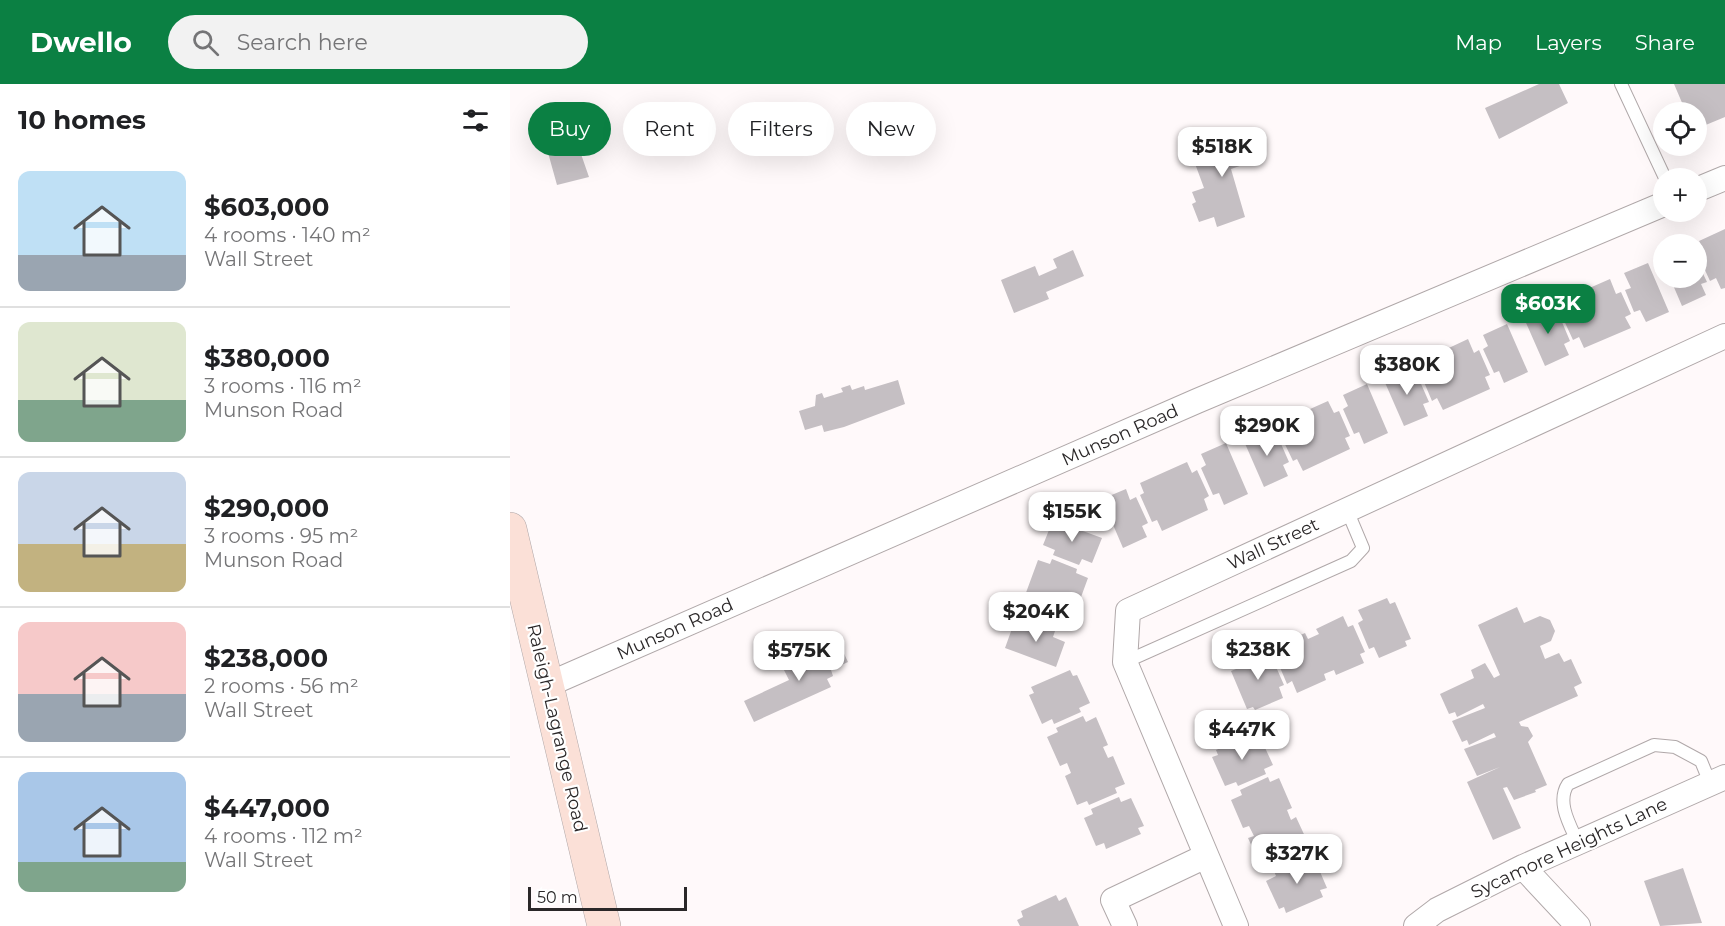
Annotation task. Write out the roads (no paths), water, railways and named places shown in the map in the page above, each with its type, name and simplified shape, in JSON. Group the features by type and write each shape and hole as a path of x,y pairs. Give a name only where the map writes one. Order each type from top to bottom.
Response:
{"main road":[{"name":"Raleigh-Lagrange Road","path":"510,529 604,926"}],"street":[{"path":"1707,185 1725,178"},
{"name":"Munson Road","path":"547,685 1186,406 1653,209"},
{"name":"Wall Street","path":"1236,926 1125,662 1128,611 1725,336"},
{"name":"Sycamore Heights Lane","path":"1416,926 1437,910 1523,867 1718,780"},
{"path":"1125,926 1113,900 1206,856"},
{"path":"1523,867 1578,926"}],"lane":[{"path":"1621,84 1660,168"},
{"path":"1125,662 1352,561 1363,548 1347,510"},
{"path":"1578,843 1567,819 1563,801 1563,792 1568,784 1654,745 1675,747 1701,762 1718,780"}]}
